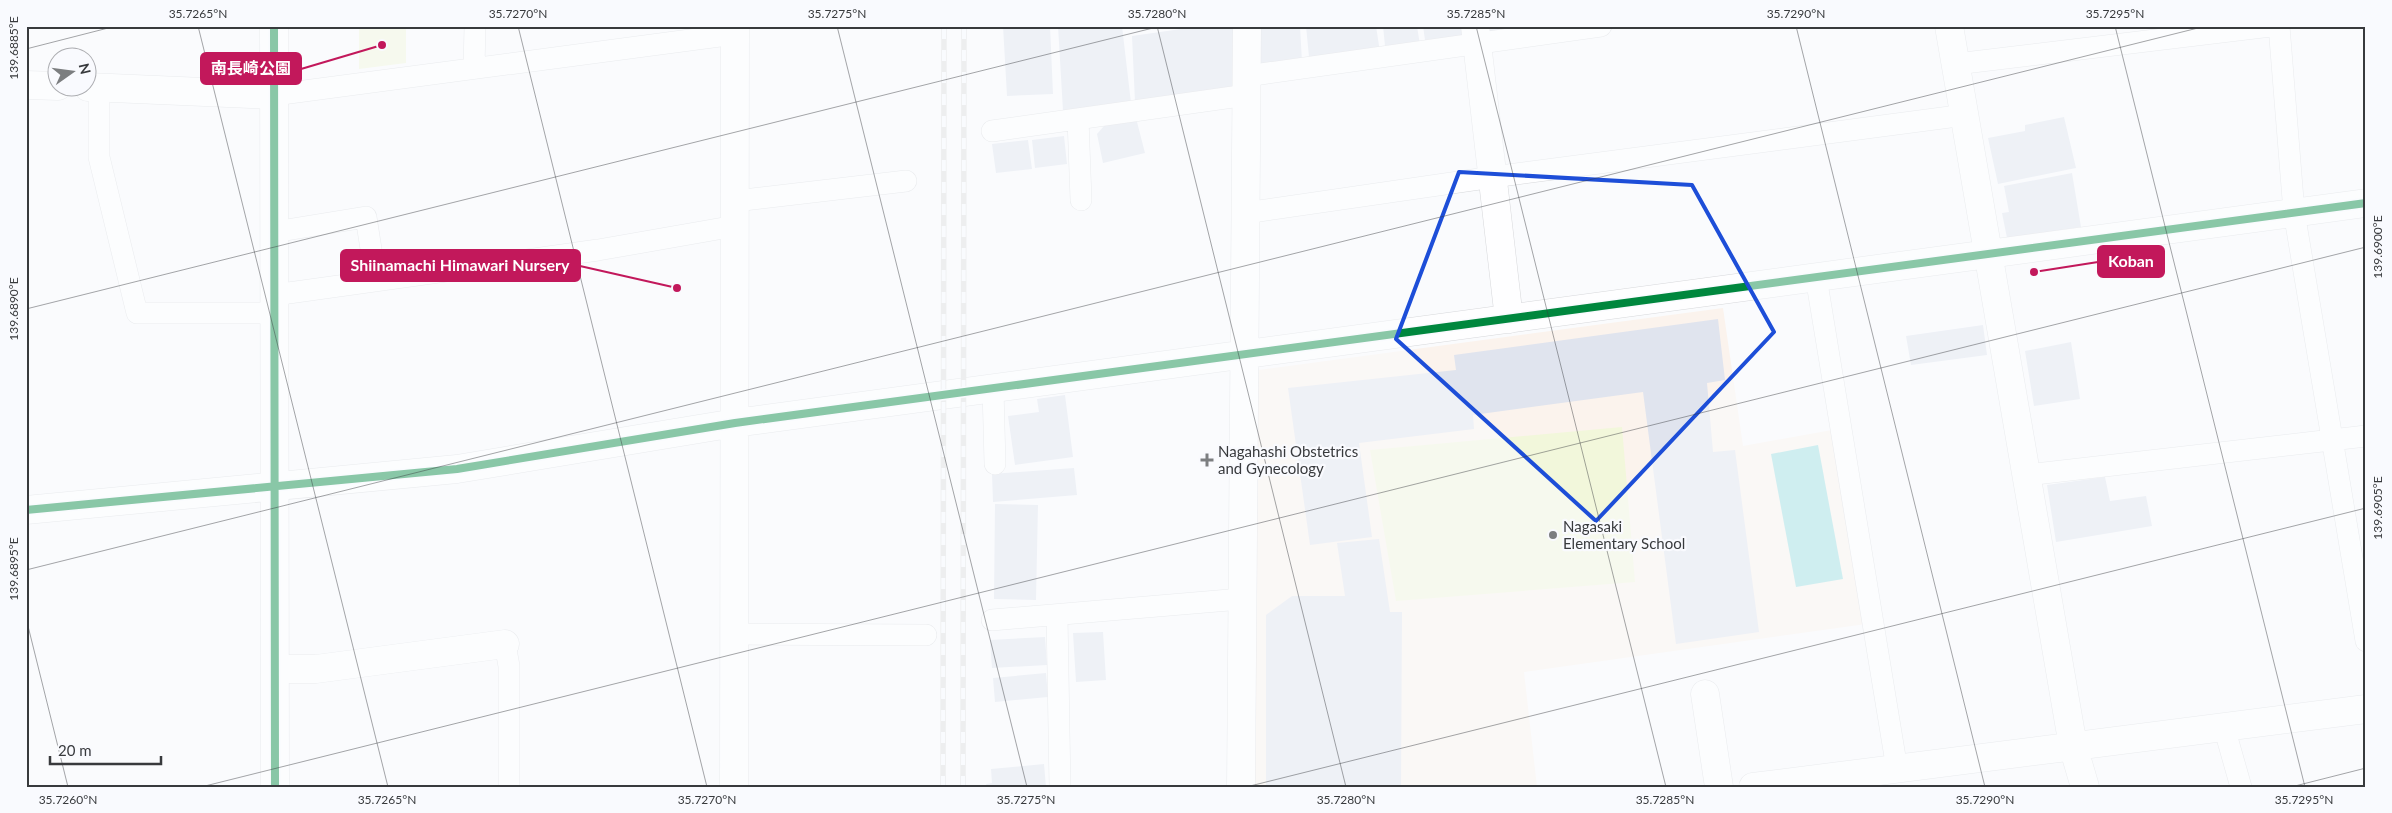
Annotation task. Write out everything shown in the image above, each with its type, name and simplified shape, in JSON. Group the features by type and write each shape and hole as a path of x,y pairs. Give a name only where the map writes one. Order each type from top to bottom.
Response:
{"street":[{"path":"274,26 275,787"},
{"path":"1241,787 1247,26"},
{"path":"1949,26 2074,746 2085,787"},
{"path":"734,787 735,30"},
{"path":"1476,35 1509,319"},
{"path":"26,85 48,86"},
{"path":"98,88 274,95"},
{"path":"26,510 457,469 735,423 2366,203"},
{"path":"275,669 316,669 505,644"},
{"path":"1705,694 1719,787"},
{"path":"1753,787 1833,782 1897,769 2366,709"}],"lane":[{"path":"474,68 475,26"},
{"path":"992,131 1078,119 1247,85 1476,35 1601,26"},
{"path":"1956,64 2271,26"},
{"path":"2279,26 2294,212 2366,641"},
{"path":"274,95 735,30"},
{"path":"94,98 98,157 137,313 274,304 376,281 598,250 735,214 906,181"},
{"path":"1245,213 1493,177 1965,115"},
{"path":"1078,119 1081,200"},
{"path":"274,232 366,217 376,281"},
{"path":"1816,277 1897,769"},
{"path":"993,389 995,464"},
{"path":"2027,475 2366,436"},
{"path":"992,620 1241,599"},
{"path":"1057,614 1060,787"},
{"path":"734,634 926,635"},
{"path":"505,644 509,666 509,787"},
{"path":"2224,727 2241,787"}],"highlighted area":[{"path":"1459,172 1692,185 1774,332 1596,521 1396,339"}],"shaded area":[{"name":"Nagasaki Elementary School","path":"1723,308 1743,446 1832,430 1866,624 1524,672 1537,787 1253,787 1258,370"}],"green space":[{"path":"359,26 406,26 406,63 359,69"},
{"path":"1622,427 1635,582 1396,601 1370,450"}],"water":[{"path":"1818,445 1843,579 1796,587 1771,454"}],"building":[{"path":"1003,26 1050,26 1053,94 1007,96"},
{"path":"1058,26 1122,26 1131,103 1063,111"},
{"path":"1202,26 1239,26 1238,89 1135,102 1132,36"},
{"path":"1255,26 1300,26 1302,62 1253,68"},
{"path":"1306,26 1376,26 1380,52 1309,57"},
{"path":"1383,26 1417,26 1420,45 1385,46"},
{"path":"1423,26 1464,26 1465,36 1425,40"},
{"path":"1481,26 1525,26 1481,34"},
{"path":"2064,117 2076,168 1998,184 1988,138 2025,131 2025,125"},
{"path":"1136,118 1145,153 1103,163 1097,134 1104,126"},
{"path":"1064,136 1067,164 1035,168 1032,140"},
{"path":"1028,140 1032,169 996,173 992,144"},
{"path":"2072,173 2081,227 2007,238 2002,213 2009,212 2004,186"},
{"path":"1718,319 1725,380 1707,383 1713,452 1735,450 1759,632 1676,644 1643,392 1473,415 1474,429 1359,443 1372,537 1310,545 1288,388 1456,370 1454,355"},
{"path":"1983,325 1987,355 1911,365 1906,336"},
{"path":"2071,342 2080,399 2034,406 2025,351"},
{"path":"1065,395 1073,457 1015,465 1008,416 1039,412 1037,399"},
{"path":"1074,468 1077,495 993,502 992,474"},
{"path":"2105,477 2110,501 2146,496 2152,526 2056,542 2047,485"},
{"path":"995,504 1038,505 1036,600 994,599"},
{"path":"1379,539 1390,612 1402,612 1401,787 1266,787 1266,615 1292,596 1345,596 1337,543"},
{"path":"1103,632 1106,680 1076,682 1073,633"},
{"path":"1045,637 1047,665 992,668 990,640"},
{"path":"1046,673 1048,697 995,702 993,678"},
{"path":"1044,764 1046,787 987,787 986,784 992,783 991,769"}],"railway":[{"path":"943,787 944,26"},
{"path":"963,787 964,26"}],"cycle path":[{"path":"274,26 275,787"},
{"path":"26,510 457,469 735,423 2366,203"}],"place":[{"name":"南長崎公園","path":"382,45"},
{"name":"Koban","path":"2034,272"},
{"name":"Shiinamachi Himawari Nursery","path":"677,288"},
{"name":"Nagahashi Obstetrics and Gynecology","path":"1207,460"},
{"name":"Nagasaki Elementary School","path":"1553,535"}]}
